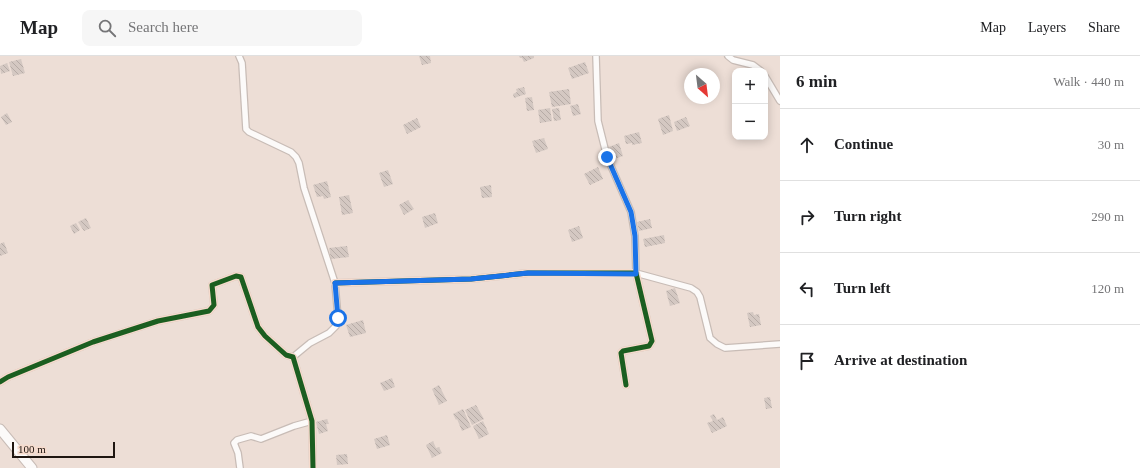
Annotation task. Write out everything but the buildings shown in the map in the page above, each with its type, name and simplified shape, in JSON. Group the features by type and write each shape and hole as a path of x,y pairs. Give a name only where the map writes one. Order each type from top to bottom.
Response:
{"highway":[{"path":"0,429 32,468"}],"street":[{"path":"239,56 242,63 246,129 249,132 291,152 299,162 304,188 335,283 338,318 336,326 329,333 310,343 293,357"},
{"path":"596,56 598,121 607,157 631,212 635,236 636,274 652,342 650,346 623,351 621,353 626,385"},
{"path":"728,56 732,60 752,65 756,68"},
{"path":"768,81 780,101"},
{"path":"335,283 471,279 528,273 636,274 691,288 696,292 700,297 710,338 725,348 780,344"},
{"path":"0,382 93,342 158,321 210,311 214,305 212,285 236,276 241,277 243,280 258,327 265,336 286,355 293,357"},
{"path":"293,357 312,421 313,468"},
{"path":"240,468 238,453 234,443 237,440 251,436 262,439 294,426 312,421"}],"cycle path":[{"path":"335,283 471,279 528,273 636,273 652,341 649,346 623,351 621,353 626,385"},
{"path":"0,382 8,377 93,342 158,321 209,311 214,305 212,285 236,276 241,277 258,327 265,336 286,355 293,357 312,421 313,468"}],"route":[{"path":"338,318 335,300 335,283 471,279 528,273 636,274 635,236 631,212 607,157"}]}
